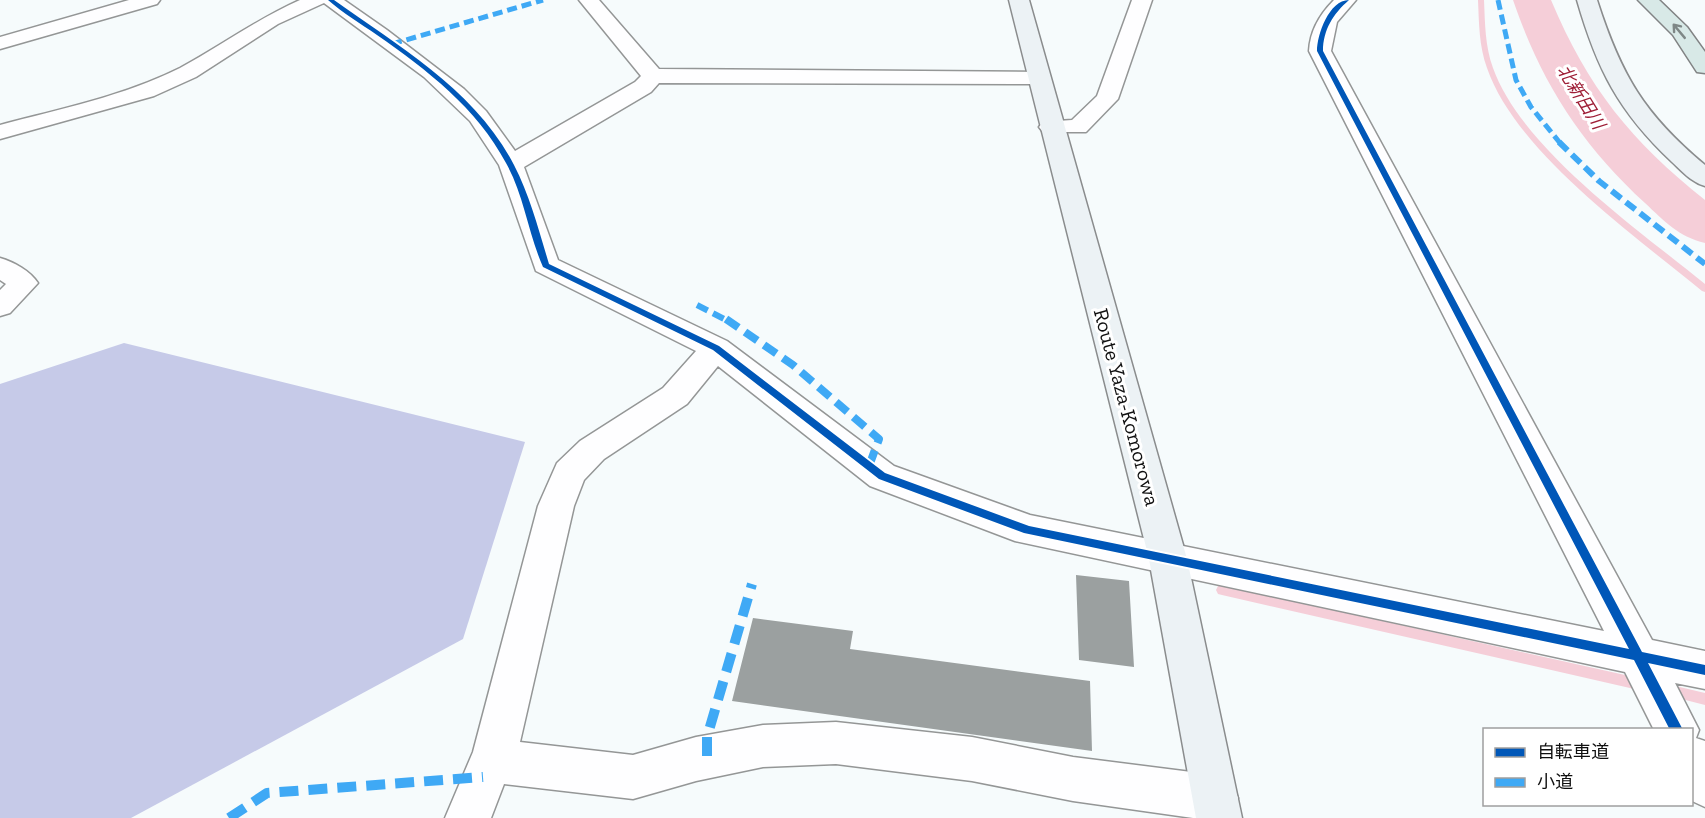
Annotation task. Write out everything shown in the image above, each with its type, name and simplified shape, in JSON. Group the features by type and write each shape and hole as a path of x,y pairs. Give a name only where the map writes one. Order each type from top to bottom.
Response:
{"highway":[{"path":"1648,0 1680,32 1705,68"}],"main road":[{"name":"Route Yaza-Komorowa","path":"1018,0 1168,559 1217,808"},
{"path":"1587,0 1603,50 1626,94 1656,131 1705,178"}],"street":[{"path":"0,43 150,0"},
{"path":"0,132 146,91 188,72 271,20 316,0"},
{"path":"331,0 442,81 477,115 511,164 546,265 716,348 882,476 1028,530 1705,670"},
{"path":"589,0 653,76"},
{"path":"1051,127 1078,127 1107,99 1142,0"},
{"path":"1346,0 1339,5 1322,33 1319,42 1320,51 1676,728"},
{"path":"511,164 643,87 653,76 1040,77"},
{"path":"0,267 24,283 0,306"},
{"path":"468,818 483,777 493,761 556,506 569,473 592,450 675,396 716,348"},
{"path":"493,761 633,777 696,759 763,746 836,743 972,759 1217,808"},
{"path":"1693,760 1705,784"}],"shaded area":[{"path":"124,343 525,442 463,639 131,818 0,818 0,384"}],"building":[{"path":"1076,575 1129,581 1134,667 1079,660"},
{"path":"753,618 853,631 850,649 1090,681 1092,751 732,701"}],"waterway":[{"path":"1481,0 1483,39 1489,67 1508,104 1530,133 1587,191 1705,289"},
{"name":"北新田川","path":"1532,0 1562,70 1600,127 1648,178 1705,227"},
{"path":"1222,590 1643,685"},
{"path":"1667,690 1705,699"}],"marked path":[{"path":"392,44 543,0"},
{"path":"1498,0 1512,70 1531,107 1551,133 1574,158 1626,204 1705,264"},
{"path":"697,305 722,317 770,348 815,383 879,439 869,466"},
{"path":"707,756 707,737 752,584"},
{"path":"229,818 267,793 483,777"}],"cycle path":[{"path":"331,0 406,53 456,94 478,116 497,140 511,165 526,202 546,265 716,348 882,476 1028,530 1705,670"},
{"path":"1346,0 1327,22 1321,37 1320,51 1676,728"}]}
